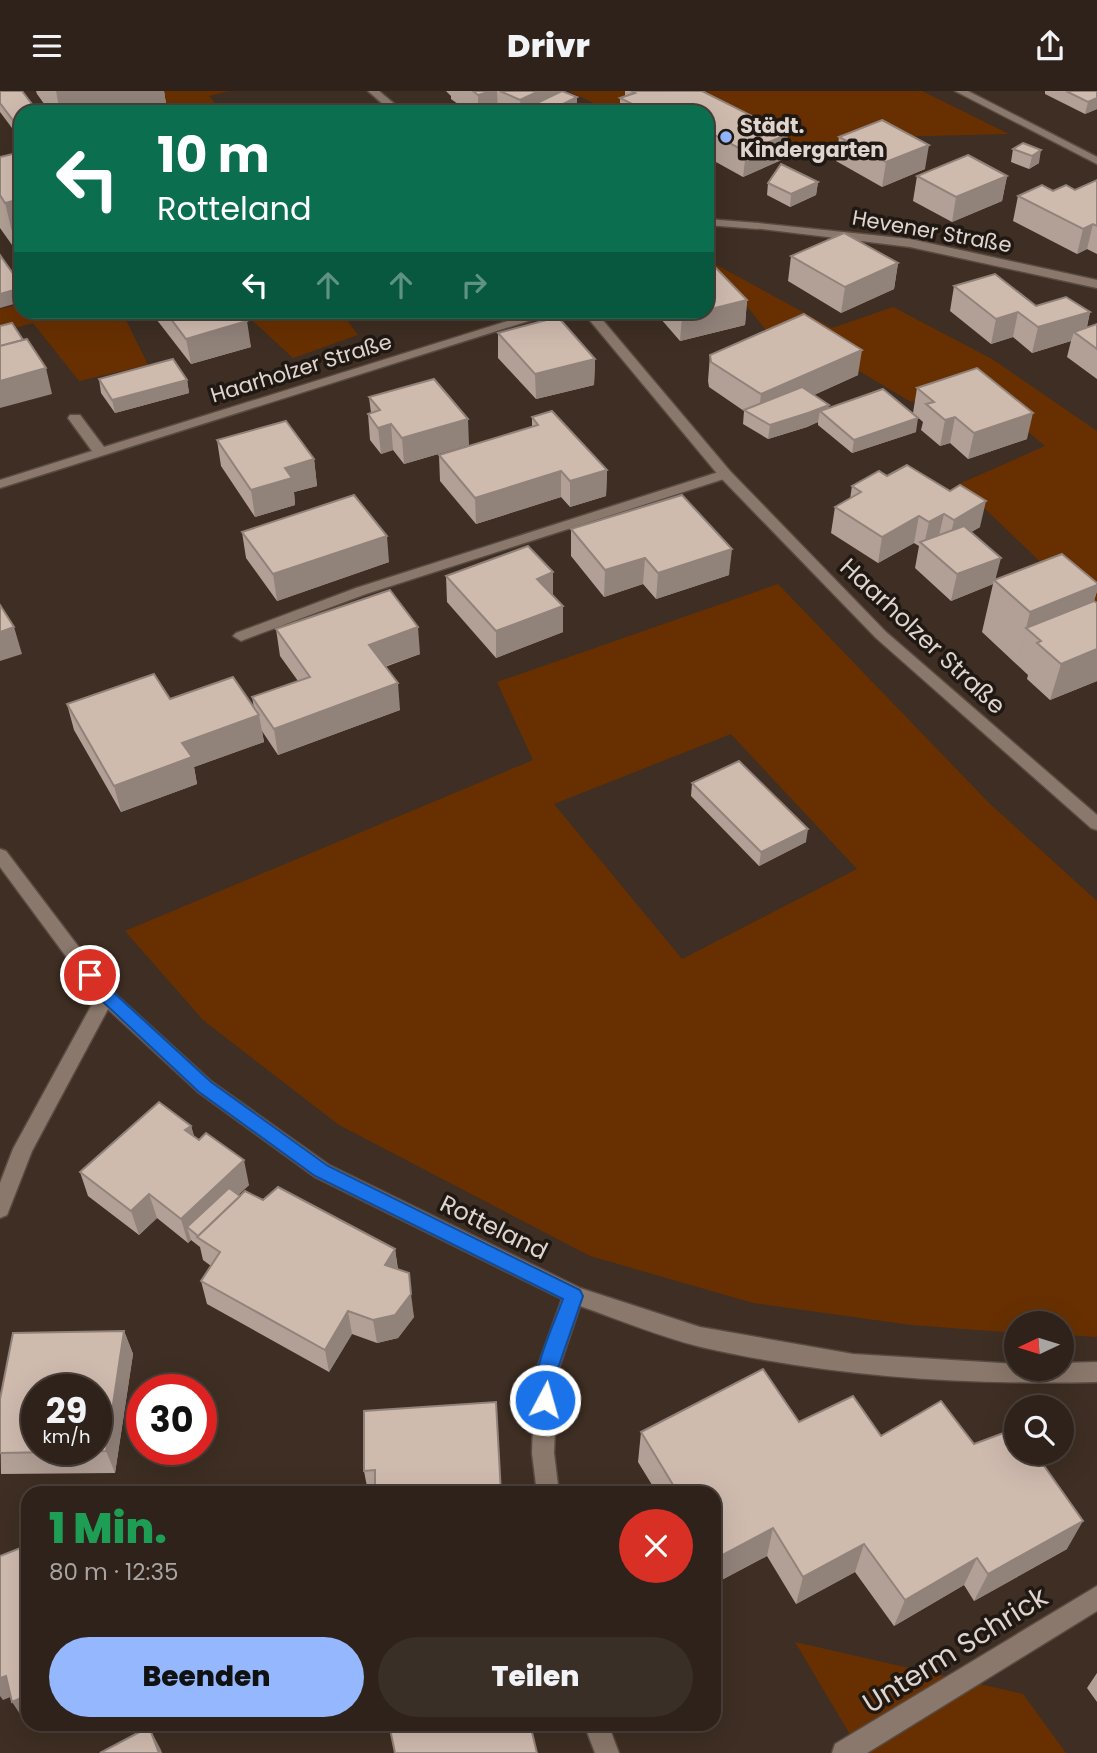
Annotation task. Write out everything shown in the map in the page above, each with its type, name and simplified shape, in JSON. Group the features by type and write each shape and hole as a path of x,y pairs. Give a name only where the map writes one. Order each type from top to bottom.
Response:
{"street":[{"path":"373,91 390,105"},
{"path":"960,91 1097,161"},
{"name":"Hevener Straße","path":"714,223 910,243 1097,283"},
{"name":"Haarholzer Straße","path":"0,484 528,319"},
{"name":"Haarholzer Straße","path":"595,319 725,474 881,635 1097,824"},
{"path":"75,418 101,453"},
{"path":"241,636 361,591 725,474"},
{"name":"Rotteland","path":"0,855 106,996 205,1087 322,1171 574,1296 700,1337 853,1364 1012,1374 1097,1373"},
{"path":"0,1209 23,1149 106,996"},
{"path":"547,1486 543,1454 546,1374 574,1296"},
{"name":"Unterm Schrick","path":"844,1753 1097,1598"},
{"path":"599,1731 607,1753"}],"shaded area":[{"path":"158,91 229,91 209,96 216,105 168,105"},
{"path":"568,91 922,91 1009,134 849,138 811,150 765,151 714,164 714,105 598,105"},
{"path":"714,264 832,328 893,307 992,359 1097,431 1097,616 959,484 1045,446 975,388 911,402 809,341 772,338"},
{"path":"14,306 14,319 125,319 148,365 79,381 33,323 0,332 0,309"},
{"path":"251,319 346,319 358,335 293,358"},
{"path":"778,584 989,803 1097,901 1097,1337 1074,1336 1074,1311 1004,1311 1004,1332 911,1325 753,1303 590,1256 339,1125 203,1020 125,931 533,760 497,682","holes":["731,734 857,869 682,959 554,804"]},
{"path":"795,1642 1023,1694 1066,1753 861,1753"}],"building":[{"path":"0,91 22,91 33,105 14,105 14,122 0,103"},
{"path":"473,91 492,91 478,95"},
{"path":"500,91 539,91 520,100"},
{"path":"562,91 577,97 561,105 533,105"},
{"path":"631,91 702,91 788,134 746,152 714,135 714,105 634,105 620,98 635,93"},
{"path":"1066,91 1097,91 1097,98 1088,102"},
{"path":"882,120 929,145 886,162 839,137"},
{"path":"1023,143 1041,150 1032,156 1013,149"},
{"path":"14,154 14,201 5,203 0,195 0,157"},
{"path":"968,155 1007,176 956,197 917,176"},
{"path":"781,164 818,182 791,194 768,183"},
{"path":"1097,180 1097,226 1093,224 1083,229 1018,196 1042,185 1053,191 1066,185 1075,190"},
{"path":"844,233 898,263 845,287 791,256"},
{"path":"0,255 14,275 14,290 0,294"},
{"path":"715,267 747,300 714,308"},
{"path":"995,274 1036,306 1066,297 1090,312 1038,327 1018,312 996,319 954,286"},
{"path":"804,314 862,350 761,394 711,362 710,355"},
{"path":"171,319 247,321 186,339"},
{"path":"560,319 595,359 535,374 498,333"},
{"path":"12,323 23,340 0,346 0,326"},
{"path":"1097,324 1097,349 1074,332"},
{"path":"27,339 46,368 0,381 0,346"},
{"path":"173,359 187,380 112,400 99,379"},
{"path":"977,368 1033,413 974,433 955,417 945,420 926,404 934,402 917,388"},
{"path":"434,379 468,419 402,438 391,424 378,428 368,414 380,410 369,397"},
{"path":"802,387 829,405 770,425 744,410"},
{"path":"883,389 918,418 854,440 820,411"},
{"path":"552,411 607,470 570,481 561,471 475,498 439,455 538,425 532,417"},
{"path":"286,421 314,459 285,468 292,478 251,490 217,440"},
{"path":"907,465 950,491 960,485 986,501 954,520 944,514 929,522 919,516 882,537 835,507 861,492 852,486 879,471 887,476"},
{"path":"354,495 387,536 273,574 242,532"},
{"path":"682,495 732,549 658,573 645,558 605,570 571,529"},
{"path":"964,526 1001,558 957,574 920,542"},
{"path":"528,546 553,572 537,579 563,606 496,631 446,576"},
{"path":"1062,554 1097,585 1030,612 994,580"},
{"path":"390,590 418,627 369,645 398,683 274,729 252,697 310,677 276,629"},
{"path":"1094,601 1097,603 1097,649 1061,664 1037,643 1041,641 1026,628"},
{"path":"0,605 14,627 0,632"},
{"path":"154,674 170,699 233,677 259,715 182,743 192,757 114,786 67,704"},
{"path":"739,761 808,829 761,852 692,783"},
{"path":"159,1102 191,1126 185,1130 199,1140 206,1133 244,1160 181,1219 149,1194 131,1211 80,1172"},
{"path":"278,1187 395,1249 385,1265 409,1273 411,1294 395,1315 373,1320 348,1311 325,1350 201,1281 220,1252 197,1237 245,1191 263,1200"},
{"path":"229,1188 240,1196 198,1236 187,1227"},
{"path":"124,1331 112,1411 112,1374 21,1374 21,1453 0,1453 0,1399 13,1333"},
{"path":"763,1369 799,1422 853,1396 881,1436 941,1401 974,1444 1004,1433 1004,1465 1043,1465 1083,1521 988,1574 977,1558 905,1600 864,1544 803,1577 773,1528 721,1556 721,1486 674,1486 641,1432"},
{"path":"496,1402 501,1486 375,1486 375,1470 364,1471 364,1411"},
{"path":"21,1548 21,1698 12,1702 6,1676 0,1678 0,1556"},
{"path":"141,1731 151,1731 159,1753 100,1753"},
{"path":"390,1731 532,1731 537,1753 395,1753"}],"place":[{"name":"Städt. Kindergarten","path":"726,137"}],"route":[{"path":"90,975 106,996 205,1087 322,1171 574,1296 546,1374 545,1400"}]}
